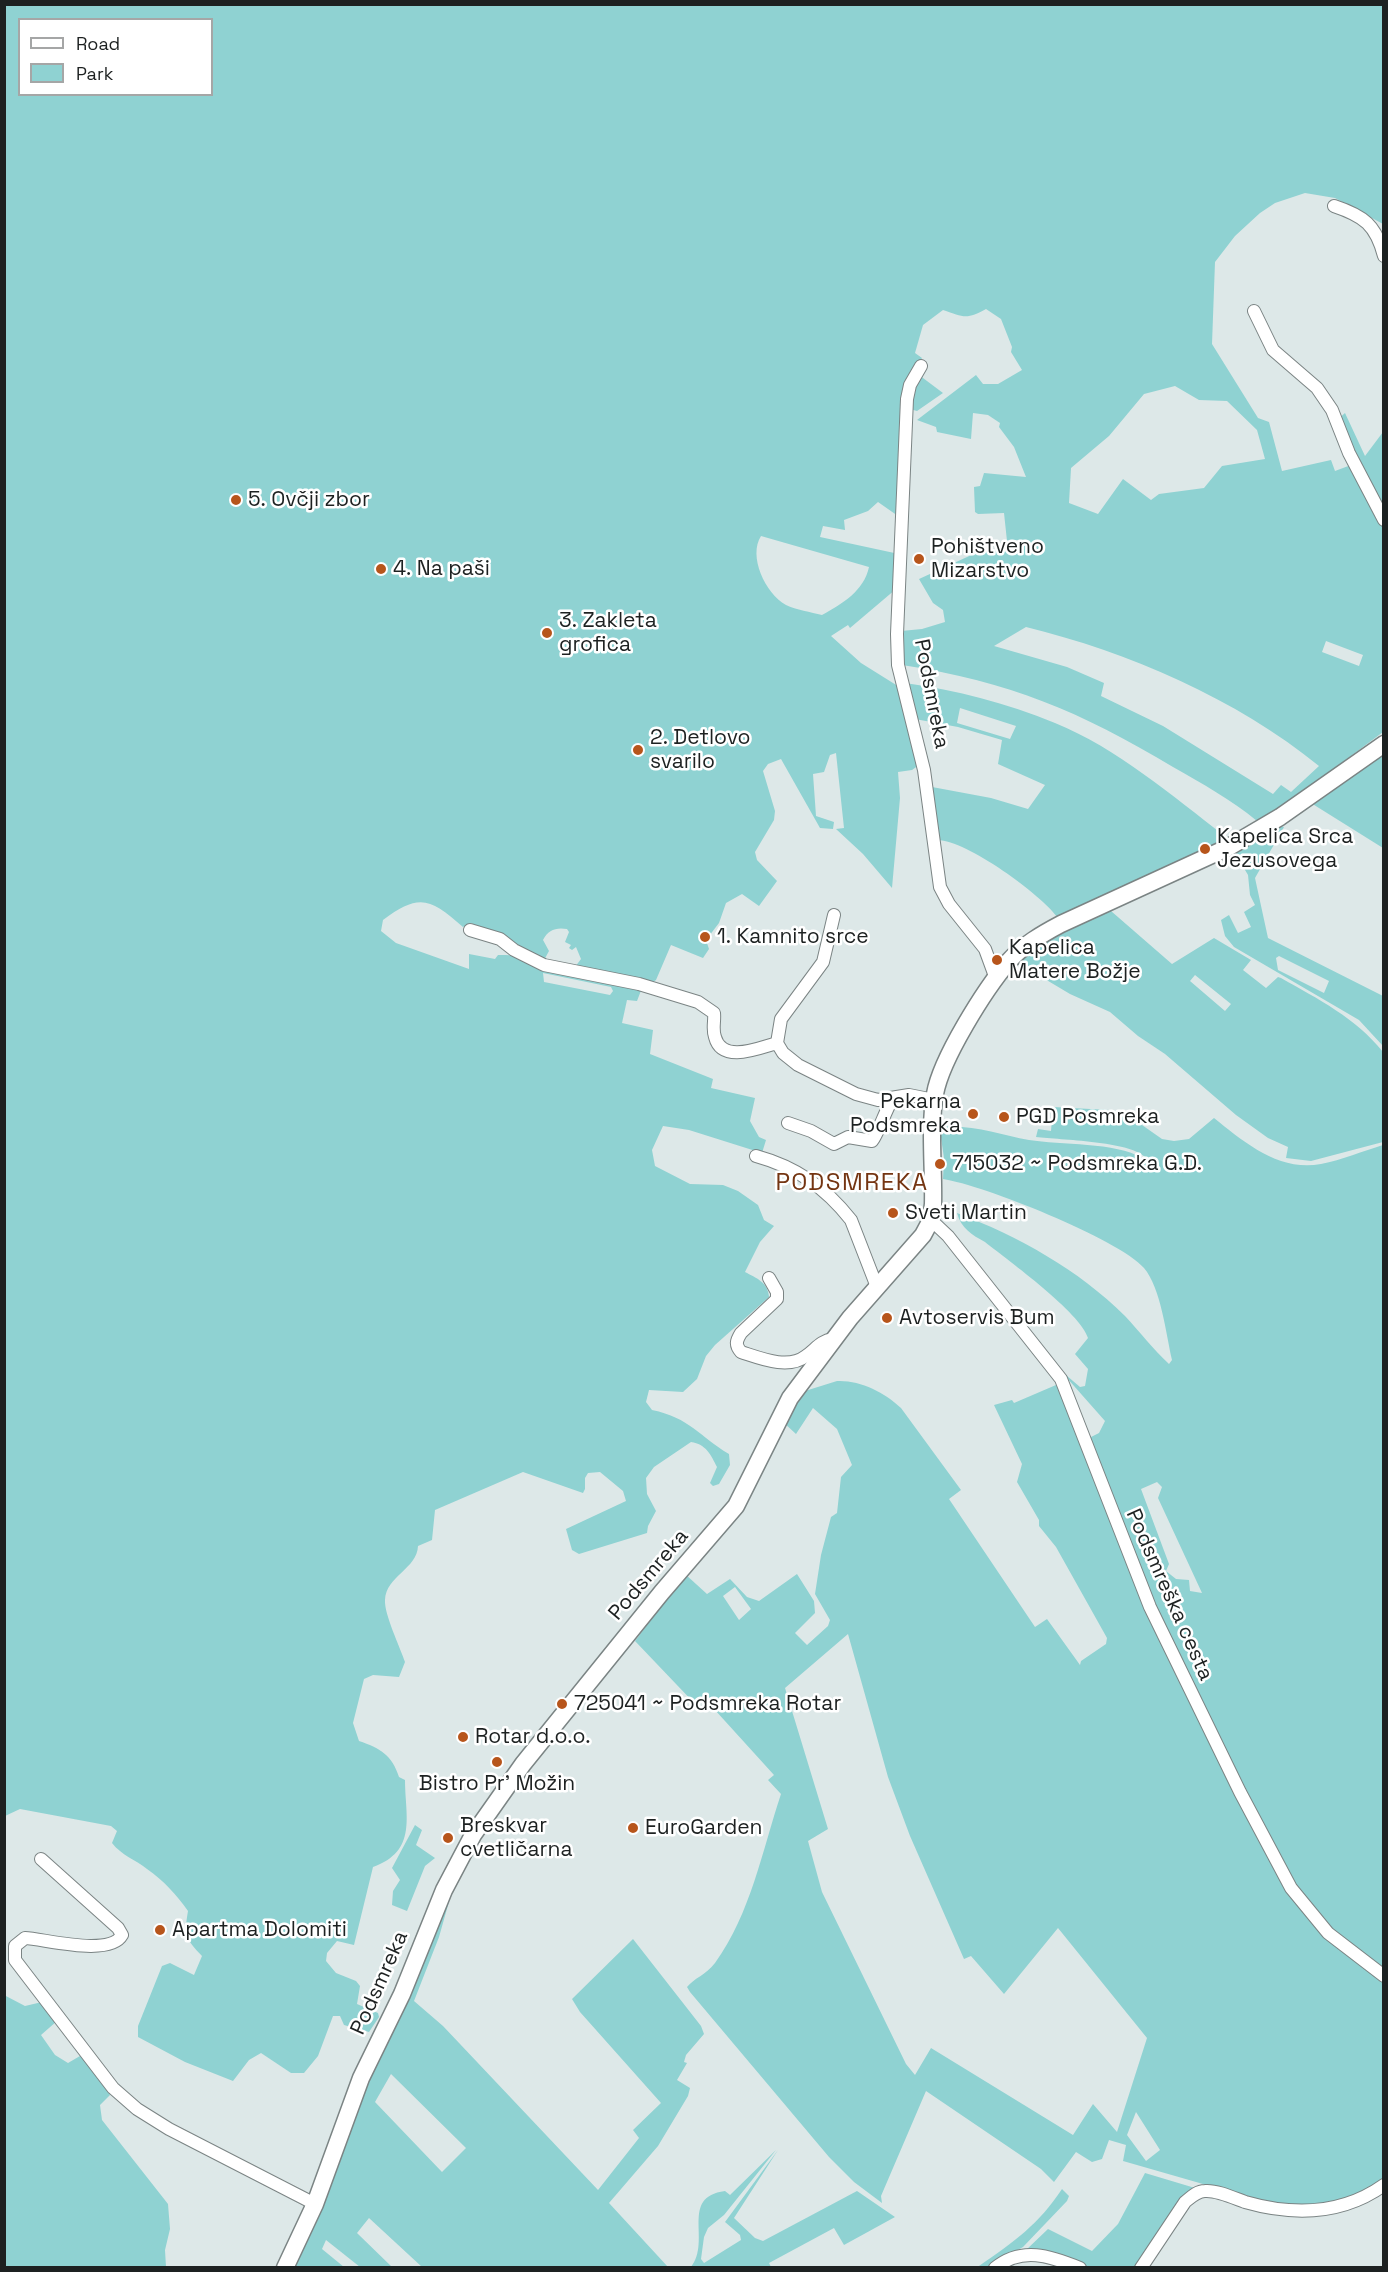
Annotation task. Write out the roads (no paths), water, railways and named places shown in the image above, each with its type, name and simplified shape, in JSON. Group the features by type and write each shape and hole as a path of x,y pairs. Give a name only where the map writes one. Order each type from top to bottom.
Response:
{"street":[{"path":"1334,206 1355,213 1367,223 1379,237 1383,256"},
{"path":"1254,311 1273,350 1317,388 1332,410 1349,453 1383,520"},
{"name":"Podsmreka","path":"921,366 910,385 907,399 897,634 898,664 924,770 940,887 949,904 985,949 996,980"},
{"path":"931,1220 934,1100 937,1082 951,1052 1009,961 1036,937 1229,848 1280,817 1383,744"},
{"path":"834,915 823,962 781,1019 777,1043 783,1053 798,1065 831,1083 878,1100 892,1100 909,1095 934,1100"},
{"path":"470,930 500,939 514,950 544,965 639,984 698,1002 714,1013 713,1033 717,1044 723,1050 732,1052 752,1050 777,1043"},
{"path":"788,1123 812,1131 834,1144 849,1137 872,1141 877,1137 880,1120 892,1100"},
{"path":"756,1156 784,1163 799,1172 845,1212 851,1220 877,1287"},
{"name":"Podsmreka","path":"285,2268 315,2204 361,2078 402,1994 436,1907 464,1850 523,1764 662,1592 736,1506 790,1398 833,1339 918,1242 931,1220"},
{"name":"Podsmreška cesta","path":"931,1220 948,1236 1061,1379 1150,1607 1240,1792 1291,1888 1328,1933 1383,1976"},
{"path":"769,1278 777,1292 777,1299 736,1340 736,1346 741,1352 792,1362 807,1356 824,1340 833,1339"},
{"path":"41,1859 118,1928 122,1935 118,1941 108,1944 78,1946 25,1938 15,1946 15,1959 112,2088 137,2109 169,2129 315,2204"},
{"path":"1142,2268 1185,2202 1194,2194 1206,2190 1270,2209 1300,2212 1326,2210 1350,2204 1383,2185"},
{"path":"995,2268 1017,2255 1028,2254 1045,2255 1080,2268"}],"place":[{"name":"5. Ovčji zbor","path":"236,500"},
{"name":"Pohištveno Mizarstvo","path":"919,559"},
{"name":"4. Na paši","path":"381,569"},
{"name":"3. Zakleta grofica","path":"547,633"},
{"name":"2. Detlovo svarilo","path":"638,750"},
{"name":"Kapelica Srca Jezusovega","path":"1205,849"},
{"name":"1. Kamnito srce","path":"705,937"},
{"name":"Kapelica Matere Božje","path":"997,960"},
{"name":"Pekarna Podsmreka","path":"973,1114"},
{"name":"PGD Posmreka","path":"1004,1117"},
{"name":"715032 ~ Podsmreka G.D.","path":"940,1164"},
{"name":"Sveti Martin","path":"893,1213"},
{"name":"Avtoservis Bum","path":"887,1318"},
{"name":"725041 ~ Podsmreka Rotar","path":"562,1704"},
{"name":"Rotar d.o.o.","path":"463,1737"},
{"name":"Bistro Pr' Možin","path":"497,1762"},
{"name":"EuroGarden","path":"633,1828"},
{"name":"Breskvar cvetličarna","path":"448,1838"},
{"name":"Apartma Dolomiti","path":"160,1930"}],"district":[{"name":"PODSMREKA","path":"852,1183"}]}
